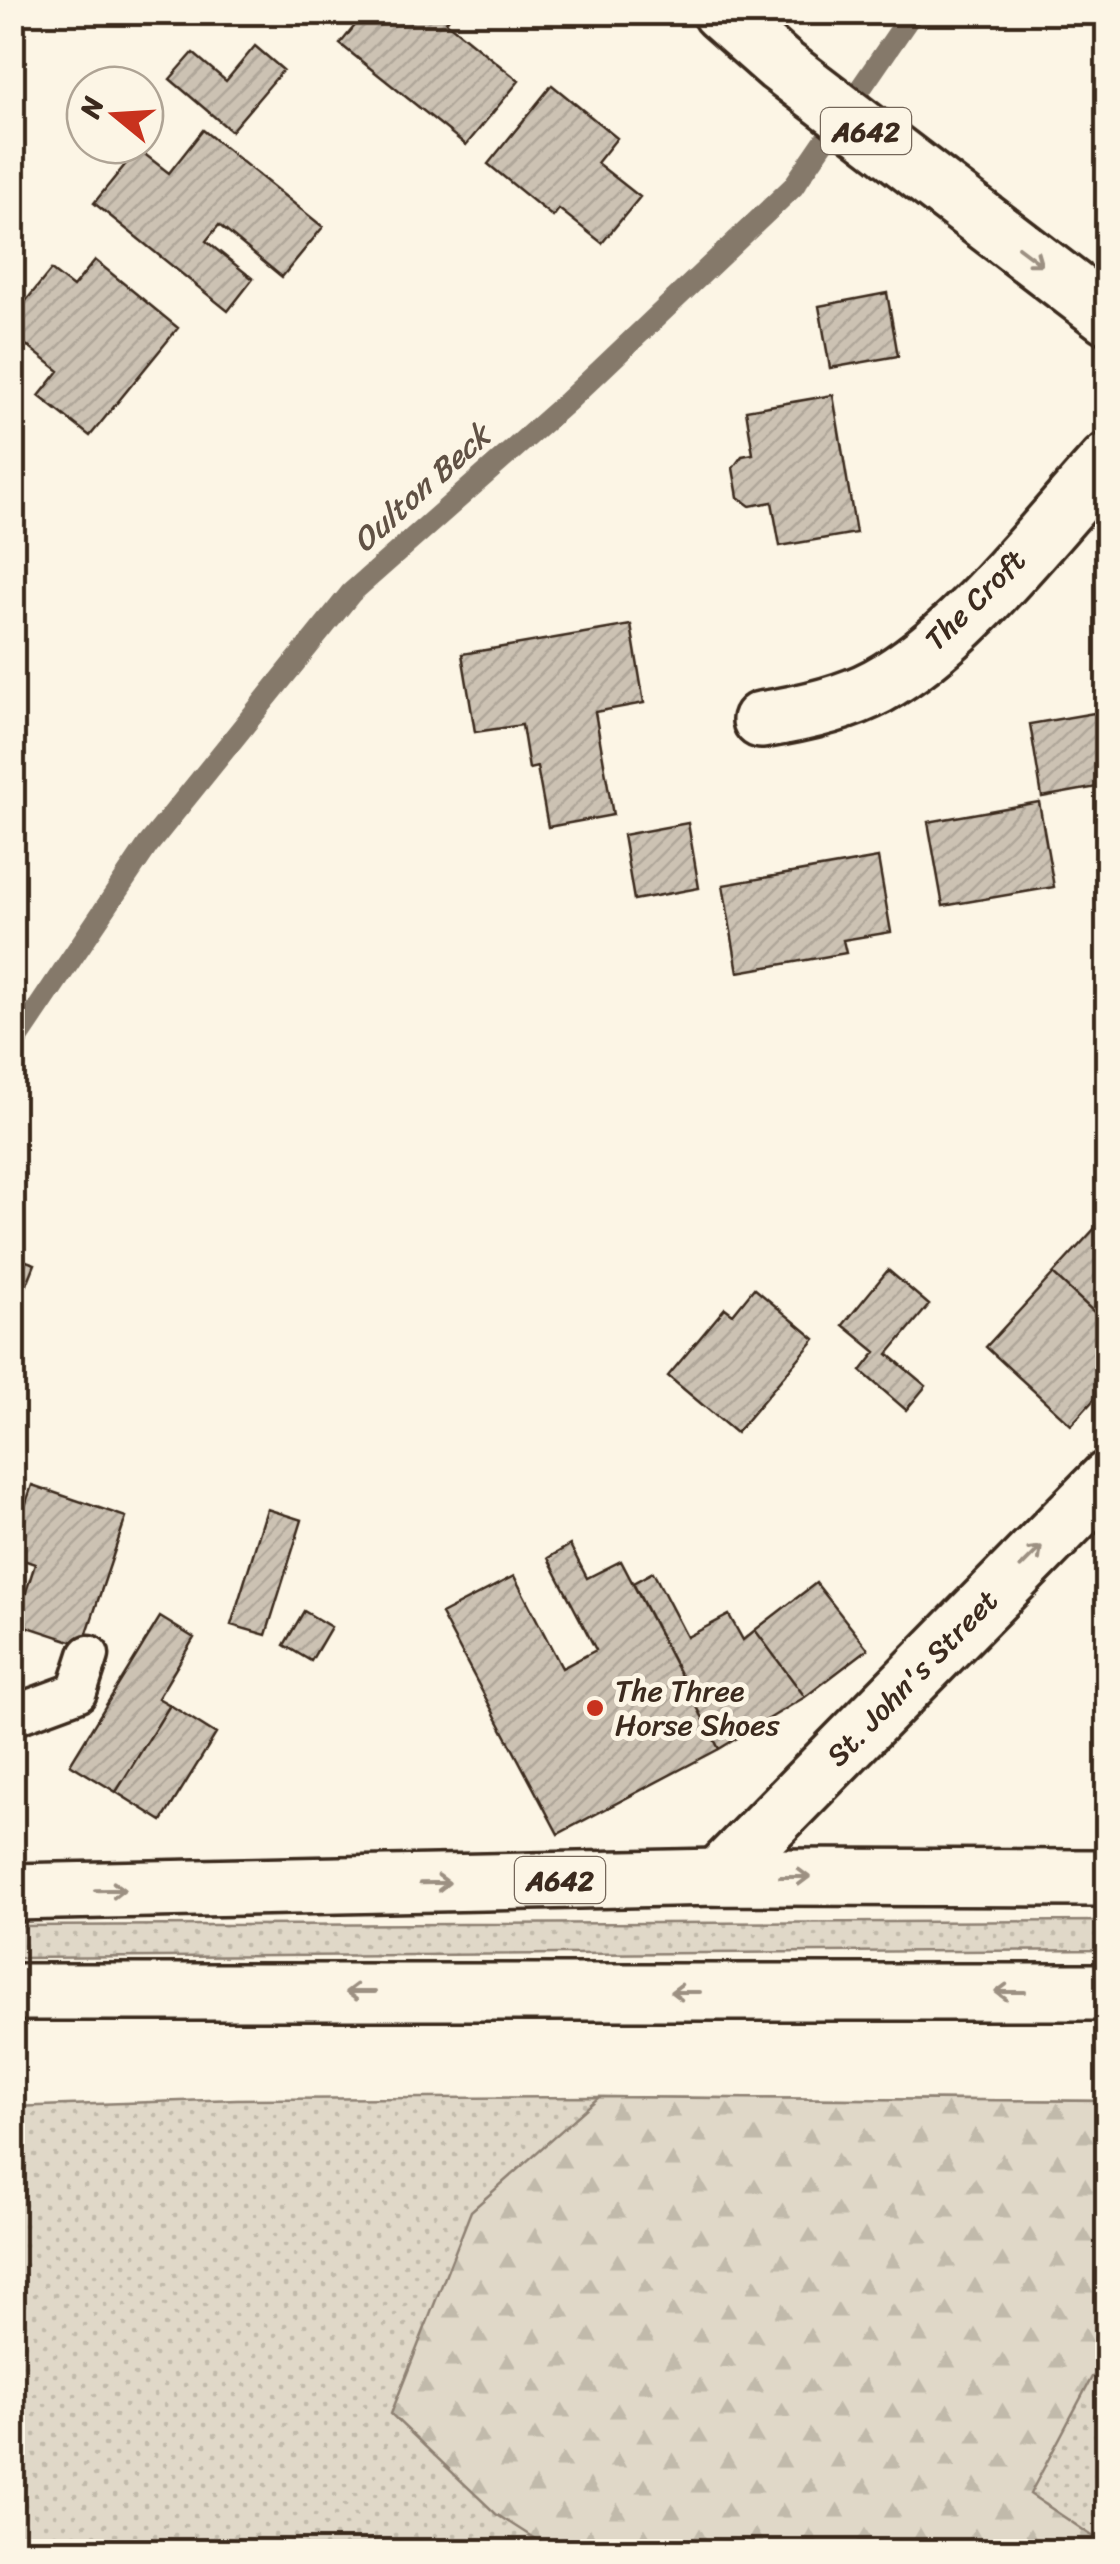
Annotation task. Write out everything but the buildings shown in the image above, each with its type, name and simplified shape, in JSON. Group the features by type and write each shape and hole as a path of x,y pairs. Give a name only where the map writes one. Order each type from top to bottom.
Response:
{"main road":[{"name":"A642","path":"720,12 780,64 1108,316"},
{"name":"The Croft","path":"761,720 806,713 879,686 955,628 1108,461"},
{"name":"St. John's Street","path":"718,1877 1108,1479"},
{"name":"A642","path":"12,1892 718,1877 1108,1878"},
{"path":"12,1992 1108,1992"}],"lane":[{"path":"12,1716 77,1692 89,1655"}],"green space":[{"path":"1107,1921 1107,1950 12,1958 13,1926"},
{"path":"599,2097 1107,2101 1107,2375 1092,2377 1030,2494 1107,2546 1107,2551 554,2551 496,2514 391,2414 471,2211"},
{"path":"237,2099 1107,2101 1107,2551 13,2551 12,2107"}],"waterway":[{"name":"Oulton Beck","path":"12,1047 148,845 351,593 567,402 793,187 913,12"}],"place":[{"name":"The Three Horse Shoes","path":"595,1708"}]}
